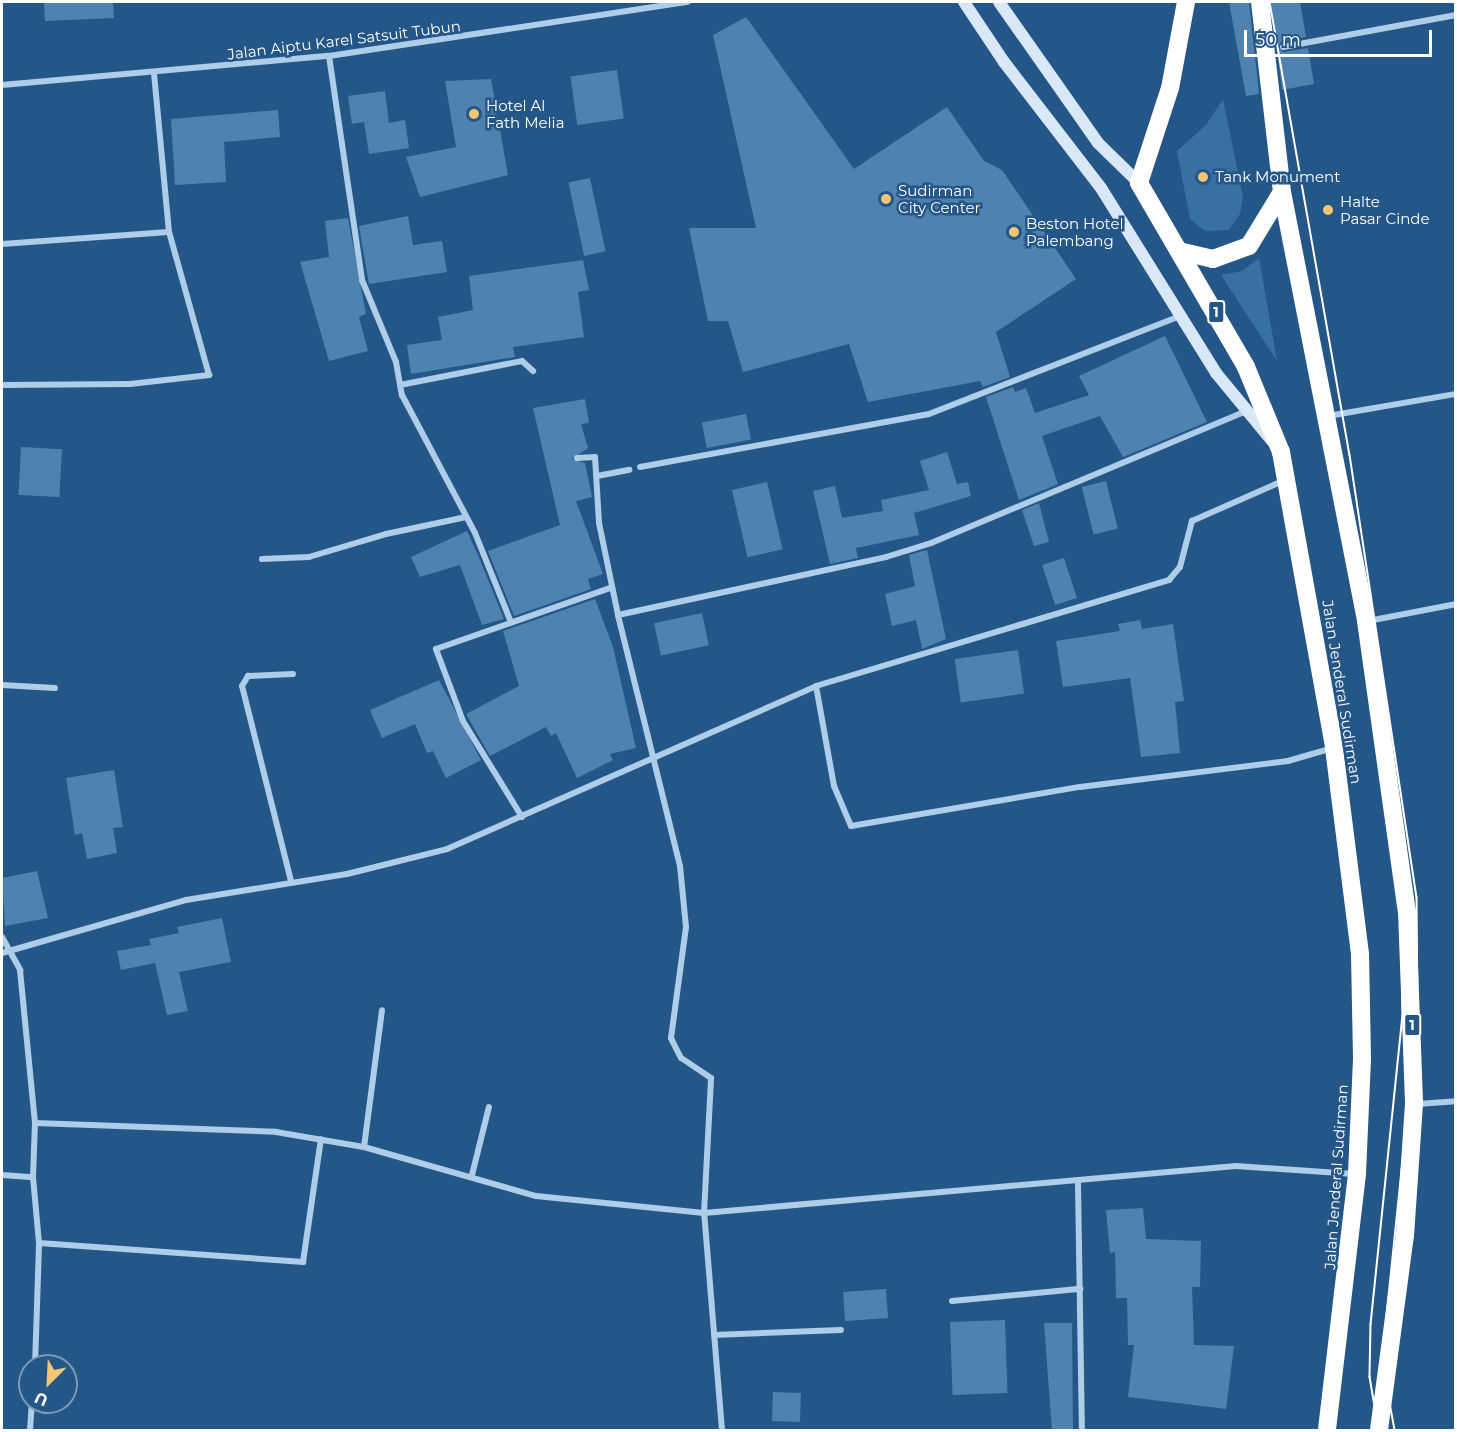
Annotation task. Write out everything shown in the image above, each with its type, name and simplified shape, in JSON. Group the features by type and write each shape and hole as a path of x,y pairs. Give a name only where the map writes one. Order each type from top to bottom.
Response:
{"highway":[{"path":"1139,183 1170,88 1186,2"},
{"name":"1","path":"1260,2 1282,192 1366,621 1407,911 1414,1104 1405,1235 1379,1431"},
{"name":"Jalan Jenderal Sudirman","path":"1139,183 1183,252 1246,367 1281,452 1334,748 1360,954 1362,1059 1357,1174 1327,1431"},
{"path":"1183,252 1213,259 1249,246 1282,192"}],"main road":[{"path":"964,2 1004,62 1101,188 1181,315 1246,411 1281,452"},
{"path":"999,2 1098,143 1139,183"}],"street":[{"name":"Jalan Aiptu Karel Satsuit Tubun","path":"2,85 154,74 328,56 688,2"},
{"path":"1283,47 1455,15"},
{"path":"328,56 362,280 396,362 400,385 466,518 511,622"},
{"path":"2,385 130,384 209,375 169,232 154,74"},
{"path":"2,244 169,232"},
{"path":"640,467 928,414 1181,315"},
{"path":"400,385 522,361 533,371"},
{"path":"1325,417 1455,394"},
{"path":"618,615 886,557 931,543 1246,411"},
{"path":"577,458 593,455 610,588 655,757 686,918 671,1038 681,1058 711,1078 704,1213 722,1431"},
{"path":"597,476 629,470"},
{"path":"2,953 186,900 414,860 522,817 816,686 1169,580 1180,567 1192,521 1286,480"},
{"path":"262,559 309,557 386,534 466,518"},
{"path":"522,817 463,721 436,649 610,588"},
{"path":"1366,621 1455,604"},
{"path":"291,881 242,686 248,676 292,674"},
{"path":"2,685 55,688"},
{"path":"816,686 834,786 851,826 1080,787 1288,761 1334,748"},
{"path":"2,937 11,951 24,990 34,1123 33,1177 39,1243 34,1354"},
{"path":"364,1147 382,1010"},
{"path":"1414,1104 1455,1101"},
{"path":"472,1175 489,1107"},
{"path":"34,1123 214,1126 321,1139 364,1147 472,1175 545,1198 704,1213 1078,1183 1236,1166 1357,1174"},
{"path":"39,1243 303,1262 321,1139"},
{"path":"2,1175 33,1177"},
{"path":"1078,1183 1082,1431"},
{"path":"952,1301 1080,1289"},
{"path":"714,1335 841,1330"},
{"path":"30,1431 31,1414"}],"shaded area":[{"path":"1223,99 1243,197 1240,214 1229,230 1205,231 1190,219 1177,151 1206,125"},
{"path":"1259,258 1277,361 1221,275 1242,271"}],"building":[{"path":"44,2 113,2 114,18 45,21"},
{"path":"1229,2 1249,2 1259,94 1246,96"},
{"path":"1271,2 1300,2 1306,37 1281,42 1278,47 1283,52 1308,48 1314,84 1282,90"},
{"name":"Sudirman City Center","path":"746,17 854,169 947,107 984,161 1002,170 1076,279 996,332 1010,377 983,387 980,381 868,402 849,344 743,372 728,321 708,321 689,228 756,228 713,35"},
{"path":"617,70 624,119 577,125 570,77"},
{"name":"Hotel Al Fath Melia","path":"491,79 508,175 420,197 406,157 456,147 445,81"},
{"path":"385,91 389,123 405,120 409,148 369,154 364,122 352,124 348,96"},
{"path":"278,110 280,137 224,142 226,182 175,185 171,119"},
{"path":"590,178 606,251 584,256 568,183"},
{"path":"408,216 413,245 442,241 447,272 369,284 359,226"},
{"path":"348,218 366,314 359,317 368,351 329,361 300,262 329,257 325,221"},
{"path":"583,260 589,290 578,292 584,337 513,347 515,357 411,374 407,345 442,340 438,317 473,310 469,276"},
{"path":"1165,336 1207,422 1123,457 1100,416 1042,436 1058,484 1019,500 986,397 1013,387 1015,392 1026,388 1035,413 1089,395 1079,376"},
{"path":"585,399 589,423 581,424 588,448 572,459 585,463 592,497 576,501 603,574 588,579 591,589 514,616 488,551 560,525 533,408"},
{"path":"746,414 751,440 707,448 702,423"},
{"path":"21,447 62,449 59,497 18,495"},
{"path":"947,452 957,484 968,482 971,496 914,513 919,535 856,548 858,558 830,564 813,491 835,486 842,518 883,511 881,500 929,490 920,461"},
{"path":"1106,481 1118,529 1094,535 1082,487"},
{"path":"767,482 783,549 747,557 732,490"},
{"path":"1039,503 1049,542 1034,546 1022,510"},
{"path":"467,531 504,619 482,625 460,565 420,577 411,557"},
{"path":"927,550 946,639 922,649 916,620 892,626 885,594 915,586 909,555"},
{"path":"1064,558 1077,598 1055,605 1042,565"},
{"path":"595,599 613,647 636,748 610,754 613,760 577,778 556,733 551,736 546,727 490,756 466,714 519,686 503,631"},
{"path":"702,613 709,645 661,655 654,623"},
{"path":"1140,620 1142,629 1173,624 1184,701 1175,702 1180,753 1141,757 1130,678 1063,687 1056,641 1120,631 1118,624"},
{"path":"1018,650 1024,694 961,702 955,659"},
{"path":"439,680 481,760 446,778 433,751 427,753 415,724 382,738 370,710"},
{"path":"114,770 123,827 113,828 117,853 87,859 82,833 75,835 66,778"},
{"path":"37,871 48,918 5,926 2,878"},
{"path":"222,918 231,962 179,972 188,1011 167,1015 155,963 121,970 117,951 151,945 149,939 179,933 177,927"},
{"path":"1143,1208 1146,1239 1201,1241 1200,1287 1192,1287 1194,1345 1234,1346 1226,1409 1128,1397 1134,1345 1128,1345 1127,1298 1116,1298 1115,1252 1110,1253 1106,1210"},
{"path":"886,1289 888,1318 845,1321 843,1292"},
{"path":"1005,1320 1008,1393 953,1395 950,1322"},
{"path":"1044,1323 1072,1323 1073,1431 1052,1431"},
{"path":"773,1392 801,1393 800,1422 772,1421"}],"tram line":[{"path":"1254,2 1335,457 1402,898 1403,1015 1371,1324 1370,1377 1379,1430"},
{"path":"1270,2 1350,455 1417,897 1418,1016 1386,1325 1385,1376 1395,1430"}],"place":[{"name":"Hotel Al Fath Melia","path":"474,114"},
{"name":"Tank Monument","path":"1203,177"},
{"name":"Sudirman City Center","path":"886,199"},
{"name":"Halte Pasar Cinde","path":"1328,210"},
{"name":"Beston Hotel Palembang","path":"1014,232"}]}
